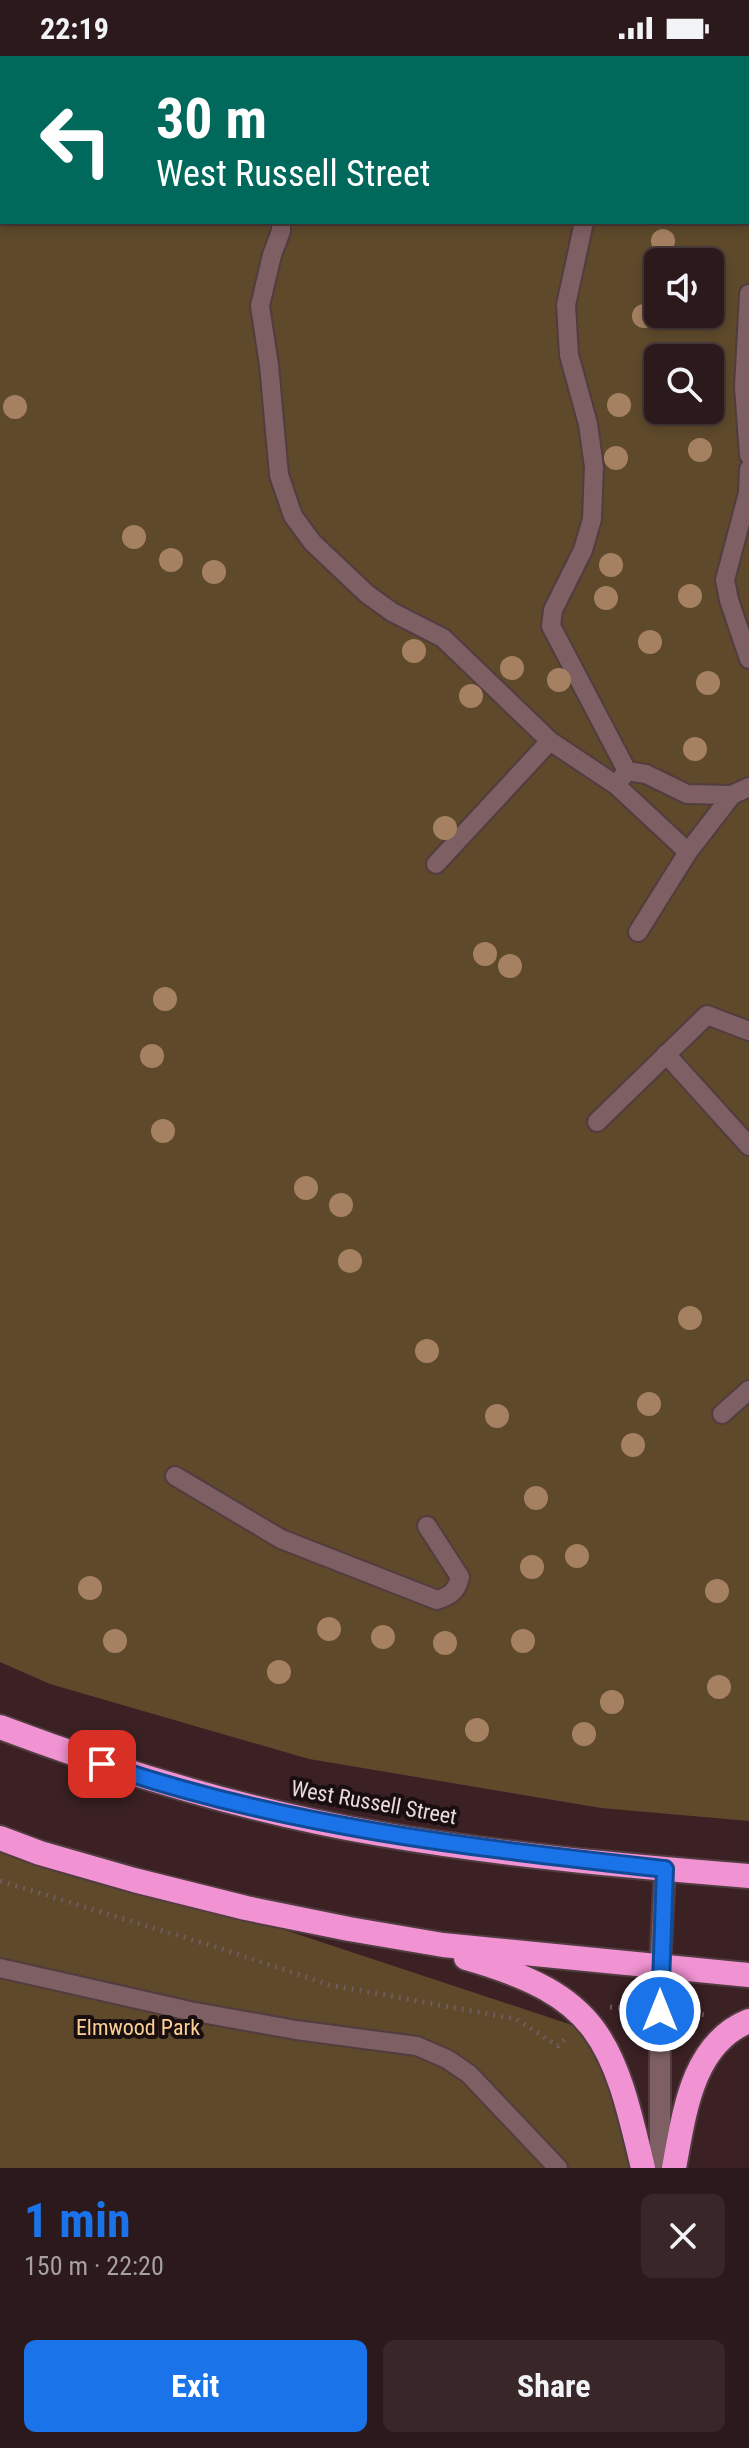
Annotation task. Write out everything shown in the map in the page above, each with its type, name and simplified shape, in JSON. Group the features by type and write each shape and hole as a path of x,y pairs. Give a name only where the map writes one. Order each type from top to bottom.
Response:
{"highway":[{"name":"West Russell Street","path":"0,1727 129,1773 379,1834 665,1869 749,1876"},
{"path":"0,1838 134,1880 246,1908 378,1934 443,1945 749,1975"},
{"path":"378,1934 490,1965 557,1994 586,2020 606,2048 626,2094 643,2168"},
{"path":"674,2168 688,2094 700,2067 717,2045 742,2026"}],"main road":[{"path":"660,2168 660,1967 665,1869"}],"lane":[{"path":"281,224 260,306 279,475 293,516 313,543 367,594 392,612 443,638 550,741 622,778 646,774 687,794 740,791"},
{"path":"584,224 566,305 569,355 588,424 594,467 592,519 583,550 553,610 551,626 622,778 688,852"},
{"path":"749,294 744,387 749,455"},
{"path":"749,469 748,493 725,580 749,659"},
{"path":"436,864 550,741"},
{"path":"638,932 688,852 740,791"},
{"path":"597,1122 707,1015 749,1031"},
{"path":"666,1054 749,1146"},
{"path":"722,1414 749,1390"},
{"path":"175,1476 281,1539 437,1600 449,1596 458,1587 460,1577 427,1526"},
{"path":"0,1968 190,2011 296,2030 417,2046 447,2059 469,2074 558,2168"}],"path":[{"path":"0,1881 330,1985 516,2019 558,2046 600,2006 710,2015 742,2026"}],"green space":[{"path":"0,224 749,224 749,1821 601,1808 309,1759 50,1684 0,1662"},
{"name":"Elmwood Park","path":"0,1829 134,1880 599,2034 638,2168 0,2168"}],"route":[{"path":"102,1764 251,1805 379,1834 665,1869 660,2011"}]}
